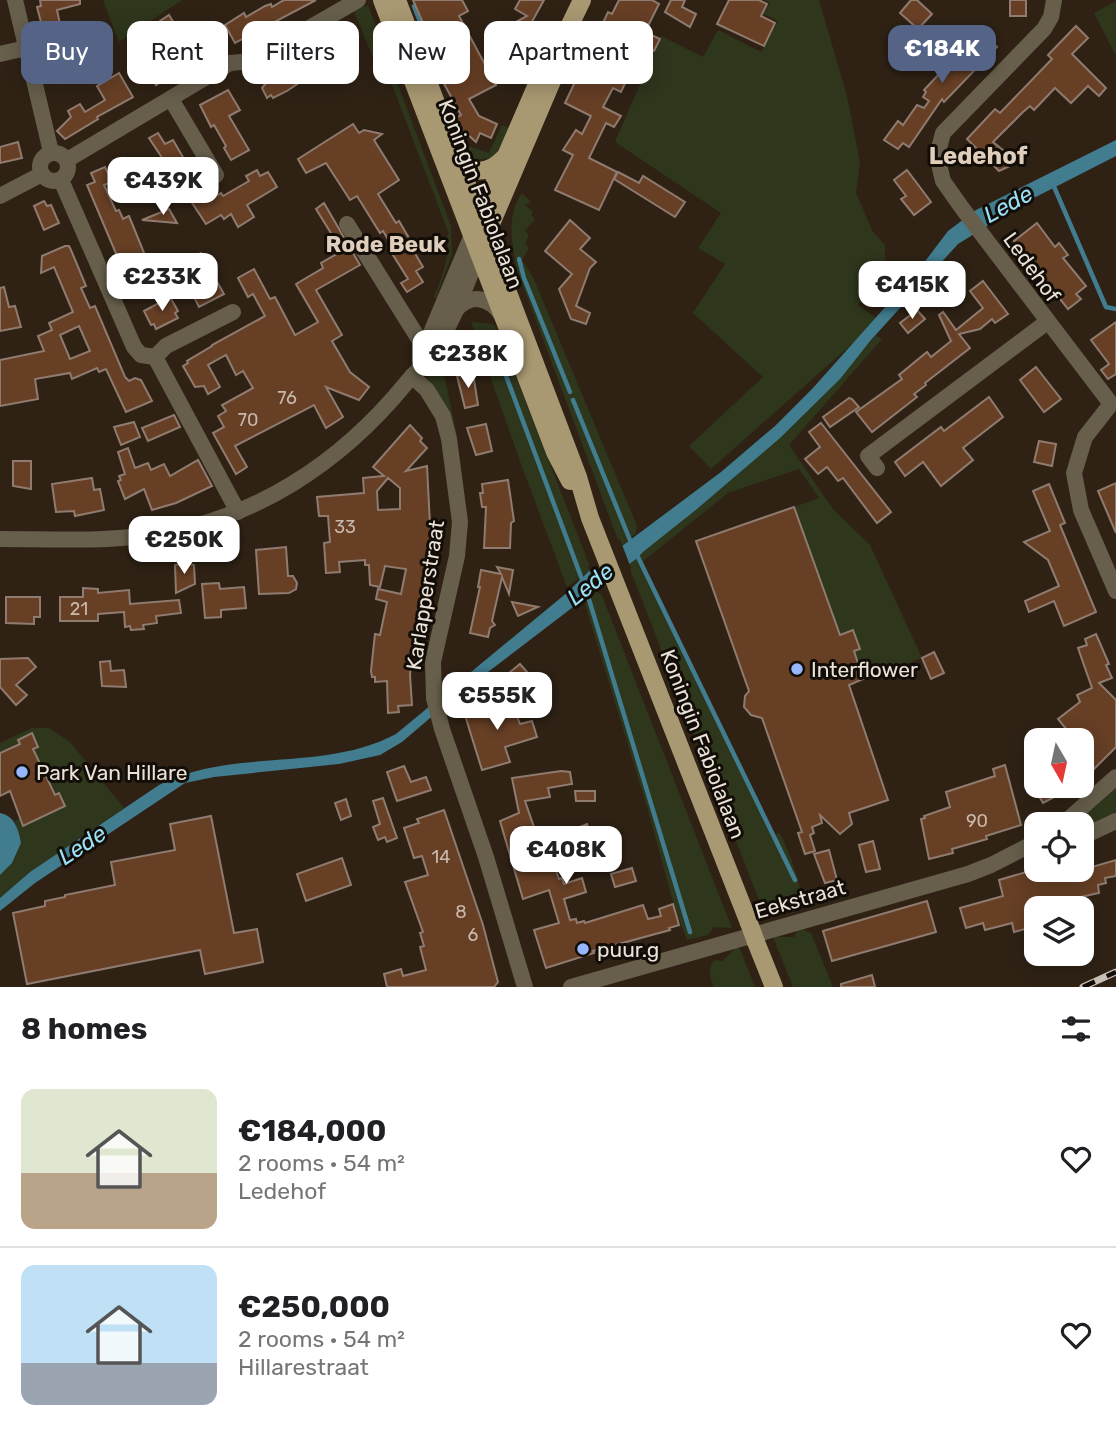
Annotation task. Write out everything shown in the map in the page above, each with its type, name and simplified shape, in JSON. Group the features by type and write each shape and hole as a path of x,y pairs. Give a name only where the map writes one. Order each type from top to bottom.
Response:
{"main road":[{"name":"Koningin Fabiolalaan","path":"382,0 578,477 590,518 774,987"},
{"name":"Koningin Fabiolalaan","path":"397,0 479,217"},
{"path":"572,21 582,0"},
{"path":"479,235 479,217 537,84"},
{"path":"479,235 551,84"},
{"path":"454,150 464,166 474,171 487,171 504,158"},
{"name":"Koningin Fabiolalaan","path":"479,235 479,253 558,459 590,518"}],"street":[{"path":"15,0 21,26"},
{"path":"67,160 230,63 252,61 358,0"},
{"name":"Ledehof","path":"1054,0 1051,16 1044,29 943,133 937,156 943,181 1047,322 1113,403 1085,437 1074,473 1080,510 1116,591"},
{"path":"0,54 21,49"},
{"path":"35,84 51,152"},
{"path":"172,99 216,175"},
{"path":"51,152 60,153 67,160 68,172 61,180 51,181 41,174 41,161 51,152"},
{"path":"0,196 41,174"},
{"path":"61,180 134,347 141,355 155,357"},
{"path":"347,224 427,353"},
{"path":"427,353 479,235"},
{"path":"0,539 135,537 195,526 238,512 287,488 338,454 365,429 412,376 454,312 479,253"},
{"path":"454,312 466,300 486,300 492,303 504,319"},
{"path":"155,357 166,346 233,312"},
{"name":"Ledehof","path":"868,457 1047,322"},
{"path":"155,357 238,512"},
{"name":"Karlapperstraat","path":"412,376 428,390 443,416 460,515 457,556 433,662 434,698 525,987"},
{"path":"1077,812 1116,777"},
{"path":"1094,831 1116,821"},
{"name":"Eekstraat","path":"571,987 968,874 1024,848"}],"green space":[{"path":"103,0 182,0 150,21 127,21 127,37 119,42"},
{"path":"765,0 819,0 847,96 860,162 856,193 873,232 885,245 885,264 858,305 879,320 711,469 689,446 763,377 693,313 725,264 698,248 721,213 615,142 640,84 653,84 653,54 661,36 703,57 718,30 761,52 778,21 763,14 770,3"},
{"path":"1116,1 1116,56 1094,13"},
{"path":"368,5 374,21 373,58 359,21 354,11"},
{"path":"392,84 398,84 451,226 452,254 436,298 434,297 446,259 449,234"},
{"path":"442,90 466,145 489,153 502,125 508,128 500,149 491,158 476,160 464,149"},
{"path":"522,193 531,202 525,205 533,212 531,215 535,219 525,231 529,235 525,244 529,248 522,260 533,277 637,526 636,533 622,546 516,267 512,219"},
{"path":"471,322 492,324 497,328 589,564 590,570 567,587 521,464"},
{"path":"876,335 882,339 789,445 833,509 870,545 922,658 858,682 863,679 855,654 847,657 794,507 819,498 799,469 728,493 642,562 774,834 780,833 798,881 802,908 790,914 789,912 766,918 631,567 598,591 732,928 714,927 708,935 687,940 674,905 585,604 595,591 766,449 823,394"},
{"path":"435,364 443,370 457,435 428,380 428,373"},
{"path":"32,728 49,728 70,742 124,808 30,872 0,898 0,875 12,863 21,843 14,821 20,818 23,825 65,806 59,793 55,795 33,749 38,746 32,734 18,740 20,744 0,753 0,743"},
{"path":"1116,784 1116,815 1094,825 1094,812 1084,812"},
{"path":"802,929 811,933 833,987 793,987 773,937 794,937 797,931"},
{"path":"739,947 755,987 714,987 710,973 712,963 714,960 723,961"}],"water":[{"name":"Lede","path":"1116,140 1116,156 1024,203 958,244 871,340 840,379 780,438 636,559 450,701 402,742 380,755 339,764 214,777 185,783 35,883 0,911 0,898 30,872 159,785 187,773 217,766 339,753 368,746 396,734 569,591 590,570 721,472 775,426 813,388 920,268 948,231 976,210"},
{"path":"0,813 12,820 21,843 12,863 0,875"}],"pier":[{"path":"621,542 631,568 599,593 588,567"}],"building":[{"path":"40,0 80,0 80,4 57,10 59,21 41,21 37,7 41,6"},
{"path":"284,0 316,0 276,21 242,21 242,39 235,43 228,30 228,23 244,13 246,17 265,6 271,4 272,7"},
{"path":"413,0 462,0 468,11 459,16 462,21 422,21"},
{"path":"520,0 544,0 532,21 518,21 527,16 515,9"},
{"path":"619,0 652,0 659,4 650,21 604,21 608,12 612,14"},
{"path":"671,0 685,0 682,7 696,14 690,27 665,12"},
{"path":"729,0 759,0 767,4 761,16 775,23 764,46 717,24"},
{"path":"911,0 917,0 932,14 918,29 900,13"},
{"path":"1010,0 1026,0 1026,16 1010,16"},
{"path":"169,15 173,21 160,21"},
{"path":"1076,26 1088,38 1072,54 1106,88 1099,96 1088,86 1071,103 1055,88 1034,110 1030,106 993,142 1015,160 1010,166 999,171 967,139 995,109 1000,113 1052,59 1048,55"},
{"path":"982,32 997,47 944,102 942,99 909,147 903,143 898,149 884,140 898,121 903,125 917,105 924,108 929,101 923,97 926,92 924,90 941,72 924,56 937,42 957,57"},
{"path":"653,36 660,39 653,50"},
{"path":"470,37 484,63 484,84 496,85 469,99 479,116 497,124 491,138 480,133 476,142 463,133 456,118 461,115 444,84 470,84"},
{"path":"119,73 133,97 65,139 57,131 71,117 68,111 80,104 85,112 105,100 97,86 113,84 113,77"},
{"path":"265,84 297,84 273,98 271,95 267,98 262,88"},
{"path":"574,84 625,84 621,92 613,88 603,107 621,116 614,127 606,123 589,158 617,172 599,210 555,190 573,155 563,150 576,130 582,134 591,116 565,103"},
{"path":"228,90 240,110 229,116 249,150 231,160 224,148 226,146 214,125 211,127 200,105"},
{"path":"353,124 359,133 364,130 382,134 374,140 399,180 378,194 396,223 399,221 423,267 416,271 423,282 407,292 401,283 408,279 393,255 396,253 357,196 350,200 326,163 306,173 298,159"},
{"path":"158,133 165,144 173,140 208,200 221,193 223,196 249,181 246,176 257,170 260,176 268,172 277,187 247,205 254,217 238,227 231,214 224,219 221,215 206,224 149,138"},
{"path":"18,142 22,158 0,163 0,147"},
{"path":"105,167 112,182 104,185 116,211 119,210 123,219 129,216 151,270 140,276 143,284 131,289 87,185 95,182 91,173"},
{"path":"907,170 931,202 914,215 901,199 906,196 894,180"},
{"path":"618,172 639,183 643,176 685,202 675,217 614,179"},
{"path":"44,201 47,206 51,205 59,223 44,230 34,206"},
{"path":"324,203 360,265 316,290 342,335 332,341 350,372 369,387 359,400 326,387 343,417 326,428 314,405 235,446 247,467 236,474 213,433 224,427 218,416 226,411 222,405 253,388 243,371 236,375 226,355 208,365 220,387 208,394 204,386 195,387 183,366 212,345 265,316 253,294 248,297 238,278 254,269 270,299 275,297 295,335 318,322 296,284 323,268 321,263 342,251 316,209"},
{"path":"169,209 177,223 142,220"},
{"path":"570,220 590,238 580,249 596,262 590,268 576,306 590,313 586,324 571,319 559,289 572,274 545,251"},
{"path":"1037,223 1055,247 1059,243 1068,255 1063,258 1086,286 1076,294 1081,299 1068,309 1014,241"},
{"path":"69,246 86,286 81,288 90,308 95,306 125,377 129,381 135,378 141,380 152,401 126,412 106,369 99,372 97,368 72,379 70,373 35,379 38,399 0,406 0,360 44,351 38,336 52,330 49,323 73,312 54,267 41,273 42,256","holes":["79,326 90,351 70,359 60,335"]},
{"path":"201,253 224,294 199,307 189,287 196,283 185,261"},
{"path":"983,281 1008,314 995,323 992,319 980,329 959,334 970,348 925,383 926,385 914,394 917,397 872,432 856,412 902,379 899,375 927,352 931,357 951,341 939,315 943,312 956,330 983,308 970,291"},
{"path":"4,287 9,307 15,306 21,327 0,331 0,288"},
{"path":"170,297 178,311 175,313 178,318 156,329 144,311"},
{"path":"917,310 925,319 908,333 900,323"},
{"path":"1116,322 1116,374 1108,379 1101,370 1109,364 1091,340"},
{"path":"1036,367 1061,399 1044,412 1020,380"},
{"path":"473,373 478,405 465,408 457,376"},
{"path":"989,397 1003,417 963,448 973,460 941,486 923,462 905,476 895,462 941,427 944,431"},
{"path":"849,398 859,407 830,427 823,417"},
{"path":"174,415 180,427 148,441 142,428"},
{"path":"134,422 140,437 121,445 114,427"},
{"path":"821,423 891,512 877,523 843,478 838,481 827,467 818,474 805,459 820,447 809,432"},
{"path":"486,424 492,451 476,455 467,428"},
{"path":"410,425 427,448 406,471 427,466 432,564 413,646 410,675 412,705 398,706 399,712 388,713 387,681 375,682 371,671 375,634 380,635 387,602 376,599 378,589 401,594 406,569 385,566 380,587 370,585 369,565 365,565 365,560 339,562 340,572 326,573 324,543 330,542 328,516 319,516 317,497 364,493 363,478 384,476 373,467","holes":["388,478 400,488 400,509 378,510 377,491"]},
{"path":"1039,441 1056,444 1052,466 1034,462"},
{"path":"128,448 135,468 148,463 151,470 164,464 170,476 198,460 212,486 176,503 152,510 144,489 125,499 118,481 121,480 119,476 125,474 118,452"},
{"path":"13,461 31,461 31,489 13,486"},
{"path":"92,478 94,490 100,489 104,510 75,516 74,511 56,512 52,484"},
{"path":"508,480 514,521 511,523 510,548 484,548 486,507 482,507 482,484"},
{"path":"1116,483 1116,533 1098,491"},
{"path":"1049,484 1065,523 1060,525 1096,612 1064,626 1054,601 1029,612 1025,601 1059,586 1048,560 1024,542 1050,531 1033,491"},
{"path":"794,507 840,635 853,630 860,649 854,651 863,679 849,685 888,800 849,813 852,824 840,834 820,815 822,823 812,827 814,833 810,835 815,851 805,854 798,833 802,832 762,718 751,715 744,707 745,696 749,691 696,541"},
{"path":"286,547 288,576 293,576 297,583 296,589 289,593 259,594 256,550"},
{"path":"175,565 194,565 195,584 176,593"},
{"path":"497,567 513,570 509,594 502,577 492,621 495,625 490,628 488,637 470,633 481,570 501,574"},
{"path":"219,583 220,589 244,587 246,608 221,610 221,617 205,618 202,584"},
{"path":"83,588 98,589 98,593 129,590 130,604 179,600 181,613 156,616 157,623 143,625 144,629 131,630 130,626 125,627 124,612 98,614 98,621 60,621 60,597 83,597"},
{"path":"6,597 40,597 40,617 34,617 34,624 6,623"},
{"path":"512,602 538,607 518,616"},
{"path":"1096,634 1112,678 1099,683 1116,700 1116,747 1094,769 1094,728 1065,728 1058,719 1080,702 1077,695 1092,688 1078,648 1087,645 1085,639"},
{"path":"934,652 944,673 931,679 922,658"},
{"path":"28,658 36,667 16,685 27,695 16,705 0,687 0,659"},
{"path":"110,661 111,671 124,670 126,687 102,686 100,662"},
{"path":"520,664 527,672 507,689 503,689 498,682"},
{"path":"510,698 520,724 532,721 537,737 505,747 510,762 482,770 464,712"},
{"name":"Park Van Hillare","path":"32,733 38,747 33,749 55,795 59,793 65,806 23,826 10,791 0,796 0,753 20,744 18,740"},
{"path":"1005,765 1021,825 952,849 953,853 929,859 921,819 950,807 946,792 995,776 993,769"},
{"path":"404,766 411,782 426,777 431,790 397,801 387,772"},
{"path":"570,772 572,784 548,788 550,797 525,801 535,830 542,828 559,879 562,878 564,884 582,878 586,892 564,899 570,920 576,919 577,923 585,923 643,905 648,919 661,916 659,909 673,904 679,925 546,968 534,930 559,923 549,890 523,899 500,821 519,813 512,778"},
{"path":"575,791 595,791 595,801 576,801"},
{"path":"383,798 397,838 387,842 385,837 378,840 373,827 380,824 373,801"},
{"path":"1040,798 1052,798 1043,803"},
{"path":"346,799 351,816 341,820 335,803"},
{"path":"444,810 483,925 498,982 494,987 387,987 384,974 401,969 403,976 426,970 420,947 424,946 420,933 423,932 405,882 428,875 422,856 414,858 404,828 419,823 417,819"},
{"path":"211,816 234,933 257,929 263,962 205,974 200,950 27,984 13,913 45,906 45,901 65,895 115,885 111,862 175,850 170,824"},
{"path":"587,824 593,843 584,846 577,828"},
{"path":"873,841 880,869 866,872 859,845"},
{"path":"829,850 837,880 825,883 814,854"},
{"path":"342,858 351,885 306,901 297,874"},
{"path":"1116,860 1116,876 1105,878 1106,883 1098,885 1099,893 1085,896 1024,896 1024,929 1014,932 1012,923 985,930 983,923 966,928 960,908 1003,896 999,880 1024,873 1024,882 1094,882 1094,866"},
{"path":"632,868 636,881 615,887 611,874"},
{"path":"927,901 936,932 832,961 823,931"},
{"path":"872,975 875,987 841,987 841,984"}],"waterway":[{"path":"414,6 420,21"},
{"path":"1052,182 1106,307 1116,309"},
{"path":"519,259 524,278 570,392"},
{"name":"Lede","path":"490,333 583,582"},
{"path":"573,400 632,545"},
{"path":"636,553 795,880"},
{"name":"Lede","path":"587,593 690,932"}],"railway":[{"path":"1083,987 1116,972"}],"place":[{"name":"Interflower","path":"797,669"},
{"name":"Park Van Hillare","path":"22,772"},
{"name":"puur.g","path":"583,949"}],"district":[{"name":"Ledehof","path":"978,156"},
{"name":"Rode Beuk","path":"386,244"}]}
